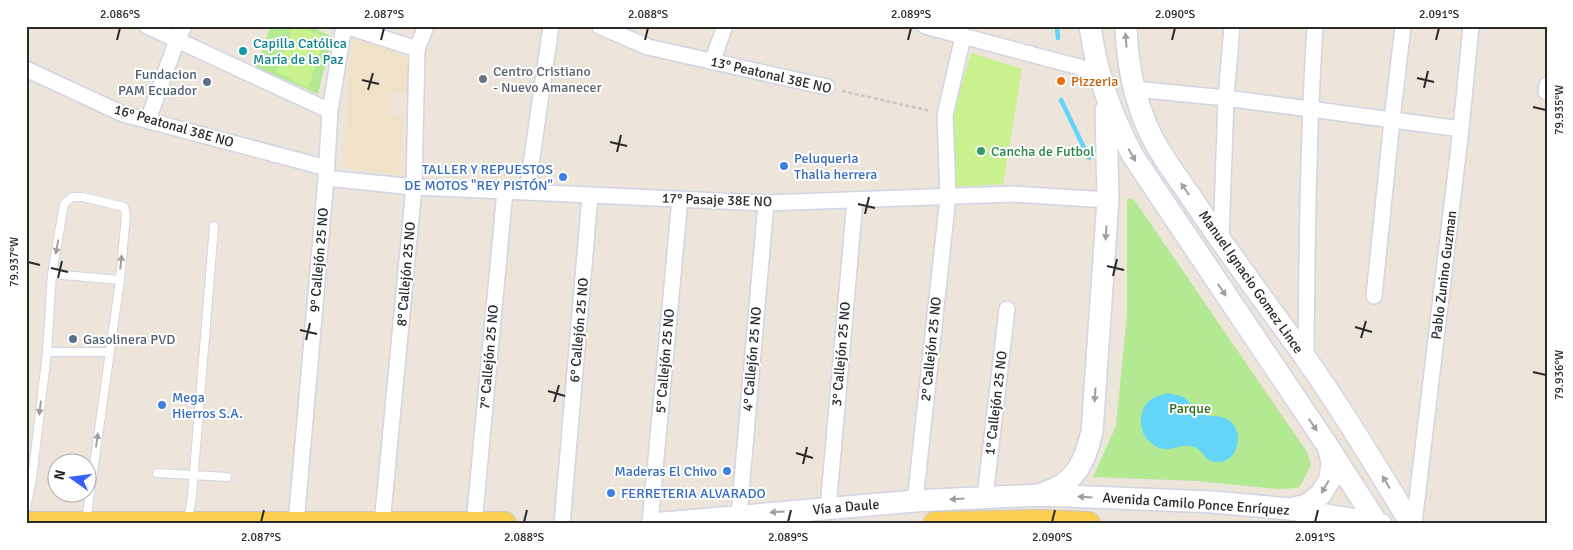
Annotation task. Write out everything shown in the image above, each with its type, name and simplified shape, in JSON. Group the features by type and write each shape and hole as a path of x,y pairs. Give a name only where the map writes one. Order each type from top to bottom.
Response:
{"main road":[{"name":"Manuel Ignacio Gomez Lince","path":"1090,26 1098,72 1106,97 1123,137 1144,174 1379,524"},
{"name":"Manuel Ignacio Gomez Lince","path":"1126,26 1128,56 1134,89 1144,121 1158,147 1221,241 1306,359 1367,450 1413,524"},
{"path":"1040,495 1062,485 1076,472 1086,455 1092,432 1108,200 1106,97"},
{"path":"1290,509 1307,505 1314,500 1321,494 1330,479 1332,462 1327,445"},
{"name":"Vía a Daule","path":"651,524 915,501 1040,495"},
{"name":"Avenida Camilo Ponce Enríquez","path":"1040,495 1213,502 1290,509 1379,524"},
{"path":"1290,509 1306,519 1308,524"},
{"path":"935,524 1039,522 1088,524"},
{"path":"26,524 504,524"}],"street":[{"path":"147,26 330,111"},
{"path":"148,120 177,40 184,26"},
{"path":"345,26 417,49"},
{"name":"9° Callejón 25 NO","path":"296,524 327,173 330,111 345,26"},
{"name":"8° Callejón 25 NO","path":"382,524 414,187 417,49 426,26"},
{"path":"527,192 551,26"},
{"name":"13° Peatonal 38E NO","path":"599,26 648,47 827,87"},
{"path":"712,62 725,26"},
{"path":"1221,241 1226,98 1232,26"},
{"path":"1306,359 1307,183 1315,26"},
{"path":"1374,296 1403,26"},
{"name":"Pablo Zunino Guzman","path":"1413,524 1461,129 1471,26"},
{"path":"935,28 1098,72"},
{"name":"2° Callejón 25 NO","path":"915,501 948,197 945,114 963,37"},
{"name":"16° Peatonal 38E NO","path":"26,69 123,114 327,173"},
{"path":"1134,89 1226,98 1461,129"},
{"name":"17° Pasaje 38E NO","path":"327,173 414,187 766,203 1012,194 1108,200"},
{"name":"7° Callejón 25 NO","path":"474,524 504,191"},
{"name":"6° Callejón 25 NO","path":"562,524 590,195"},
{"name":"5° Callejón 25 NO","path":"651,524 680,199"},
{"name":"3° Callejón 25 NO","path":"828,509 855,200"},
{"name":"4° Callejón 25 NO","path":"739,515 766,203"},
{"name":"1° Callejón 25 NO","path":"985,497 1007,309"}],"lane":[{"path":"26,508 32,479 47,352 52,274 64,204 72,197 83,197 124,207 126,215 120,280 86,524"},
{"path":"187,524 194,474 214,226"},
{"path":"52,274 120,280"},
{"path":"47,352 109,352"},
{"path":"156,474 227,476"}],"path":[{"name":"13° Peatonal 38E NO","path":"827,87 945,114"}],"shaded area":[{"path":"352,34 410,58 407,94 392,92 390,114 404,117 398,175 343,168"}],"green space":[{"path":"266,26 311,26 332,37 318,94 256,67 270,28"},
{"path":"293,26 299,26 325,37 308,88 276,72"},
{"name":"Cancha de Futbol","path":"971,53 1022,69 1003,184 954,187 952,117"},
{"name":"Parque","path":"1130,198 1135,201 1307,452 1311,465 1298,488 1277,489 1197,481 1093,477 1116,426 1127,314 1127,200"}],"water":[{"path":"1168,393 1184,398 1202,414 1228,419 1235,426 1238,443 1230,458 1223,462 1210,461 1196,448 1184,446 1163,449 1147,439 1141,422 1145,405 1151,399"}],"waterway":[{"path":"1057,26 1058,38"},
{"path":"1061,100 1089,158"}],"place":[{"name":"Capilla Católica María de la Paz","path":"243,51"},
{"name":"Centro Cristiano - Nuevo Amanecer","path":"483,79"},
{"name":"Pizzeria","path":"1061,81"},
{"name":"Fundacion PAM Ecuador","path":"207,82"},
{"name":"Cancha de Futbol","path":"981,151"},
{"name":"Peluqueria Thalia herrera","path":"784,166"},
{"name":"TALLER Y REPUESTOS DE MOTOS \"REY PISTÓN\"","path":"563,177"},
{"name":"Gasolinera PVD","path":"73,339"},
{"name":"Mega Hierros S.A.","path":"162,405"},
{"name":"Maderas El Chivo","path":"727,471"},
{"name":"FERRETERIA ALVARADO","path":"611,493"}]}
